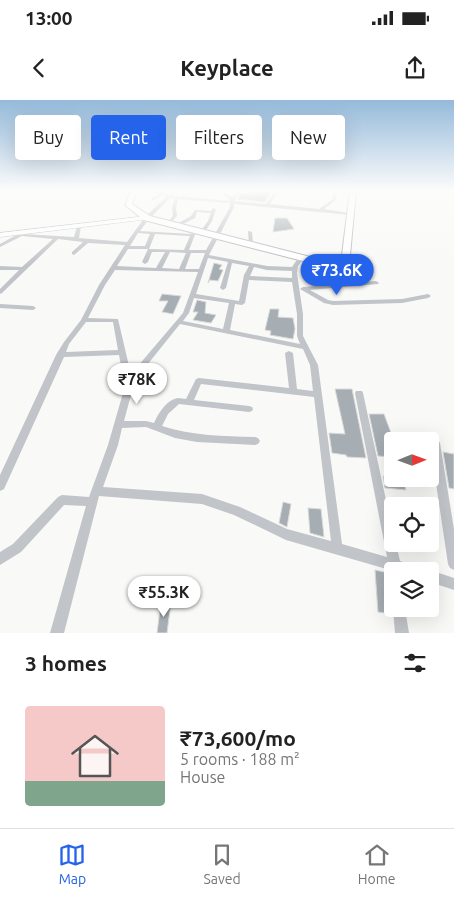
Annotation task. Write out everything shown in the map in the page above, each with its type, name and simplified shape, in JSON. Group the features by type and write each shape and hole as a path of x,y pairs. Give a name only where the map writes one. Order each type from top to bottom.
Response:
{"main road":[{"path":"0,235 147,218 300,259 330,265 344,260 348,246 349,216"}],"street":[{"path":"0,486 60,355 84,320 128,245 147,218 152,216"},
{"path":"173,224 175,216"},
{"path":"173,224 194,216"},
{"path":"182,269 187,251 196,232 210,221 212,216"},
{"path":"57,633 92,502 119,424 131,378 186,313 194,296 207,254 227,216"},
{"path":"76,239 79,226"},
{"path":"137,232 196,232"},
{"path":"250,232 251,245"},
{"path":"0,246 21,233 148,248 153,233"},
{"path":"0,292 56,238"},
{"path":"74,253 87,241"},
{"path":"145,262 150,250 168,250 207,254 230,262 252,266 294,269"},
{"path":"159,268 168,250"},
{"path":"300,259 294,269 298,286 300,336 314,365 337,547"},
{"path":"223,288 230,262"},
{"path":"194,296 242,303 247,278 252,266"},
{"path":"0,268 24,269"},
{"path":"113,268 159,268 202,271"},
{"path":"247,278 298,286 376,283"},
{"path":"298,286 326,302 333,303 402,301 428,296"},
{"path":"226,332 232,302"},
{"path":"0,306 32,308"},
{"path":"84,320 116,320 125,366 131,378"},
{"path":"179,322 306,347"},
{"path":"60,355 94,355 122,352"},
{"path":"290,353 293,392"},
{"path":"189,402 198,381 318,394"},
{"path":"359,393 394,562"},
{"path":"158,426 161,417 169,406 178,401 249,409"},
{"path":"119,424 158,426 175,434 197,438 255,441"},
{"path":"439,473 454,564"},
{"path":"96,491 202,499 236,511 286,534 337,547 384,564"},
{"path":"0,559 17,548 62,500 92,502"},
{"path":"439,579 454,584"},
{"path":"400,617 402,633"}],"building":[{"path":"275,218 287,218 294,229 273,232"},
{"path":"214,263 222,265 219,269 223,270 218,281 210,280 208,283"},
{"path":"311,265 318,267 326,283 312,284 309,276 316,276"},
{"path":"162,294 181,296 173,314 162,312 168,301 159,301"},
{"path":"197,300 206,302 205,313 216,315 211,323 193,320 198,312 193,312"},
{"path":"270,309 279,309 278,317 293,318 295,329 293,339 270,335 271,331 265,330"},
{"path":"335,389 352,389 366,458 347,457 346,455 332,453 329,433 345,434"},
{"path":"369,414 384,414 391,432 384,432 384,456 378,456"},
{"path":"443,452 454,454 454,489 449,488"},
{"path":"385,488 405,488 406,490"},
{"path":"283,502 291,504 287,527 279,523"},
{"path":"308,508 321,509 324,537 310,533"},
{"path":"375,570 384,572 384,613 378,612"},
{"path":"161,602 171,602 167,633 157,633"}]}
